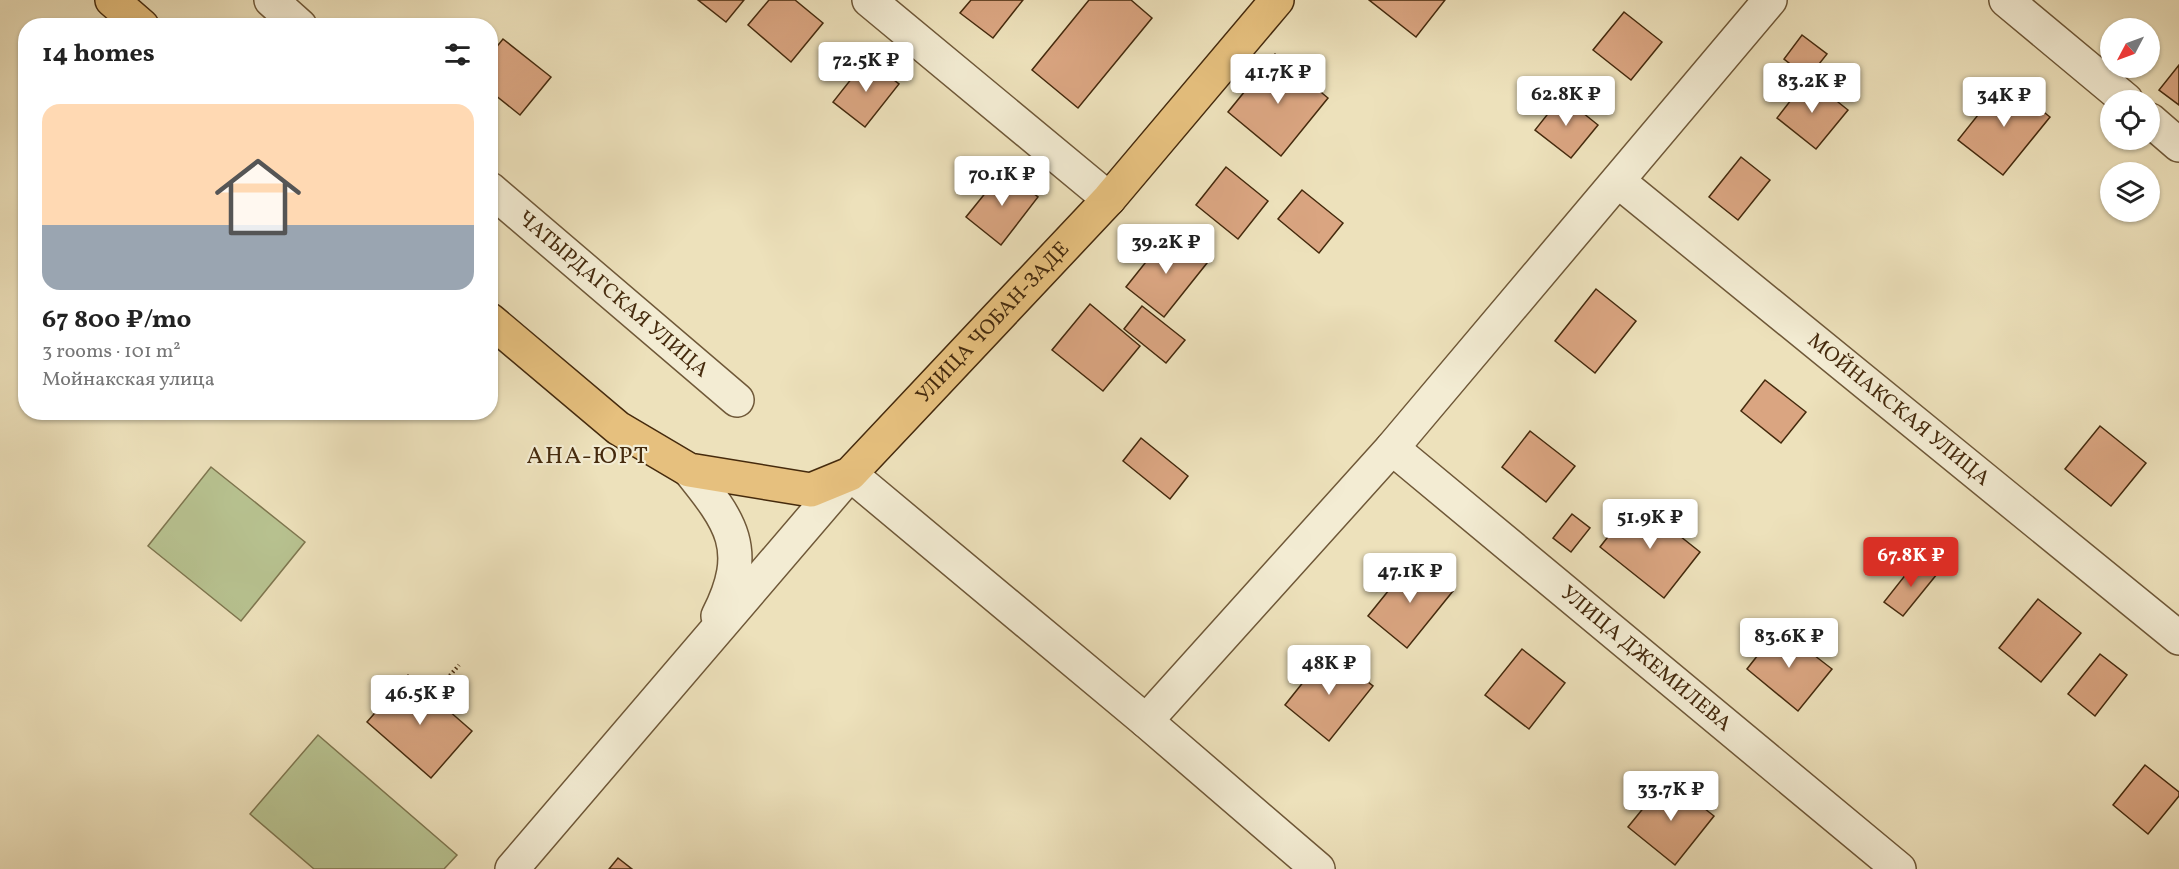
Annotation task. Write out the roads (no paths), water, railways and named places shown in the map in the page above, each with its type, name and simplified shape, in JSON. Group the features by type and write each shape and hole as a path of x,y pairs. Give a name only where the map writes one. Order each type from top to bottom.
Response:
{"main road":[{"path":"112,0 133,18"},
{"name":"УЛИЦА ЧОБАН-ЗАДЕ","path":"689,470 811,490 850,474 1109,199 1277,0"},
{"path":"498,327 618,428 689,470"}],"street":[{"path":"271,0 291,18"},
{"path":"869,0 1109,199"},
{"path":"1146,721 1392,448 1770,0"},
{"path":"2006,0 2114,90"},
{"path":"2160,129 2179,145"},
{"name":"МОЙНАКСКАЯ УЛИЦА","path":"1618,181 2179,638"},
{"name":"ЧАТЫРДАГСКАЯ УЛИЦА","path":"498,196 737,400"},
{"name":"УЛИЦА ДЖЕМИЛЕВА","path":"1392,448 1899,869"},
{"path":"689,470 722,510 732,533 733,543 733,576 727,598 705,644"},
{"path":"512,869 850,474 1146,721 1318,869"}],"district":[{"name":"АНА-ЮРТ","path":"588,457"}]}
